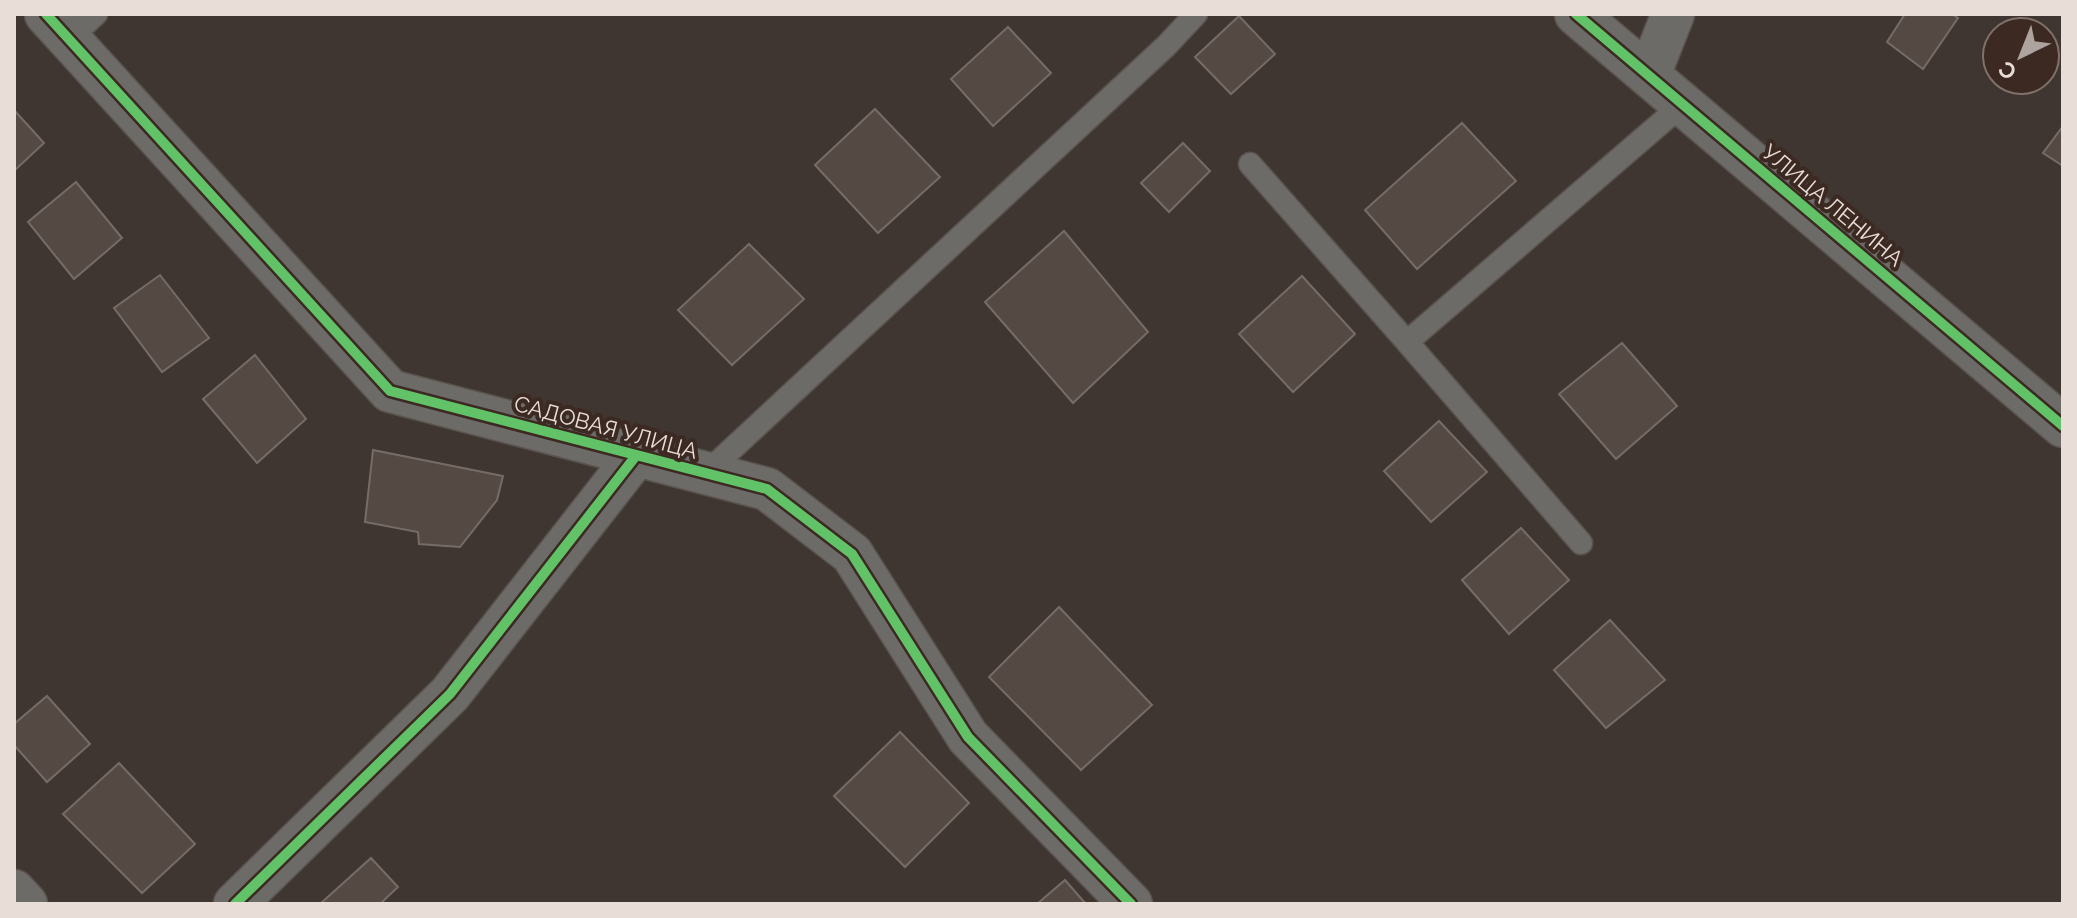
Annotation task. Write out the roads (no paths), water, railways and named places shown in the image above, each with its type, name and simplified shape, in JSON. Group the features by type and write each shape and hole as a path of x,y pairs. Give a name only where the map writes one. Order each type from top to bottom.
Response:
{"street":[{"name":"УЛИЦА ЛЕНИНА","path":"1576,14 2063,426"},
{"path":"1649,75 1673,14"},
{"name":"САДОВАЯ УЛИЦА","path":"70,22 390,391 767,489 852,554 968,737 1131,904"},
{"path":"235,904 450,694 635,457"},
{"path":"14,891 26,904"}],"lane":[{"path":"705,474 1166,46 1196,14"},
{"path":"1407,342 1683,104"},
{"path":"1250,164 1581,543"}]}
